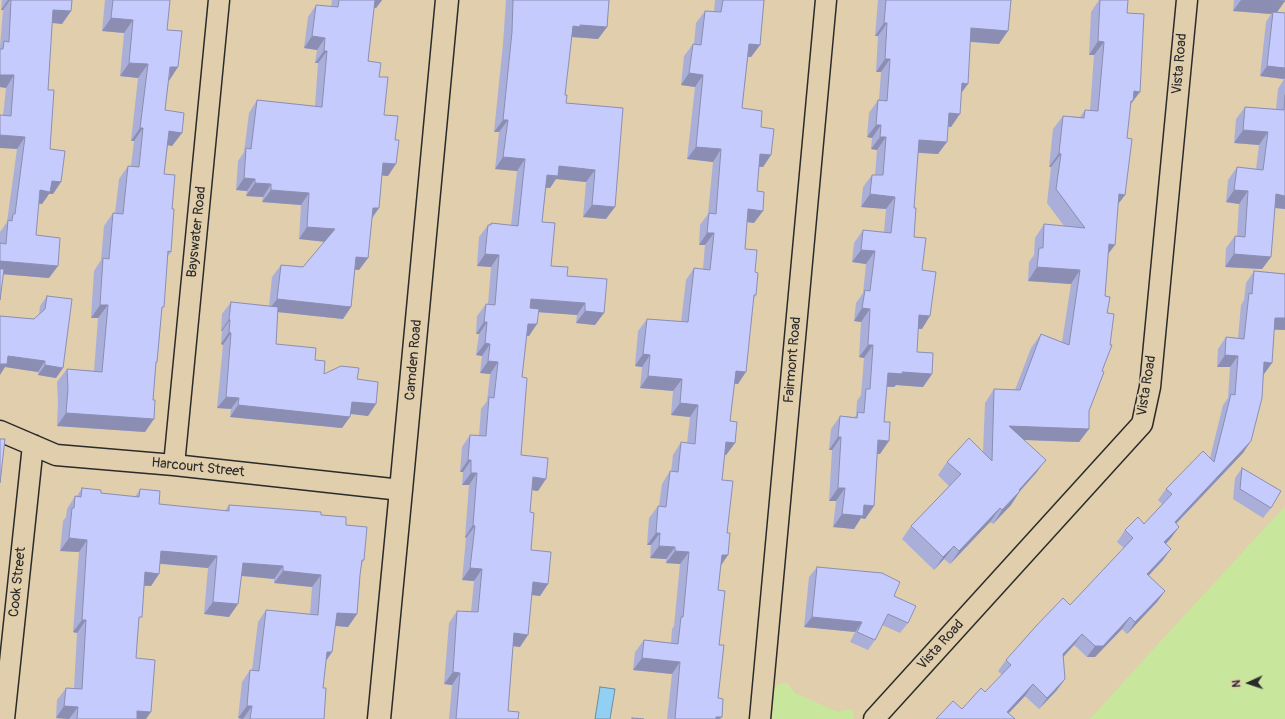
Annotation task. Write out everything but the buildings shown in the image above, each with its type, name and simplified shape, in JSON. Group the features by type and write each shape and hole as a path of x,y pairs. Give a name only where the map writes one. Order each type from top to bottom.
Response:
{"street":[{"name":"Bayswater Road","path":"174,465 219,0"},
{"name":"Camden Road","path":"379,719 402,490 447,0"},
{"name":"Fairmont Road","path":"760,719 826,0"},
{"name":"Vista Road","path":"874,719 1142,424 1150,387 1187,0"},
{"name":"Harcourt Street","path":"0,430 56,455 174,465 402,490"},
{"name":"Cook Street","path":"4,719 5,653 33,445"}],"green space":[{"path":"1285,506 1285,719 1090,719 1147,656"},
{"path":"785,683 789,685 795,693 838,712 851,709 854,713 853,719 772,719 774,690 777,685"}],"water":[{"path":"600,687 615,689 610,719 595,719"}]}
